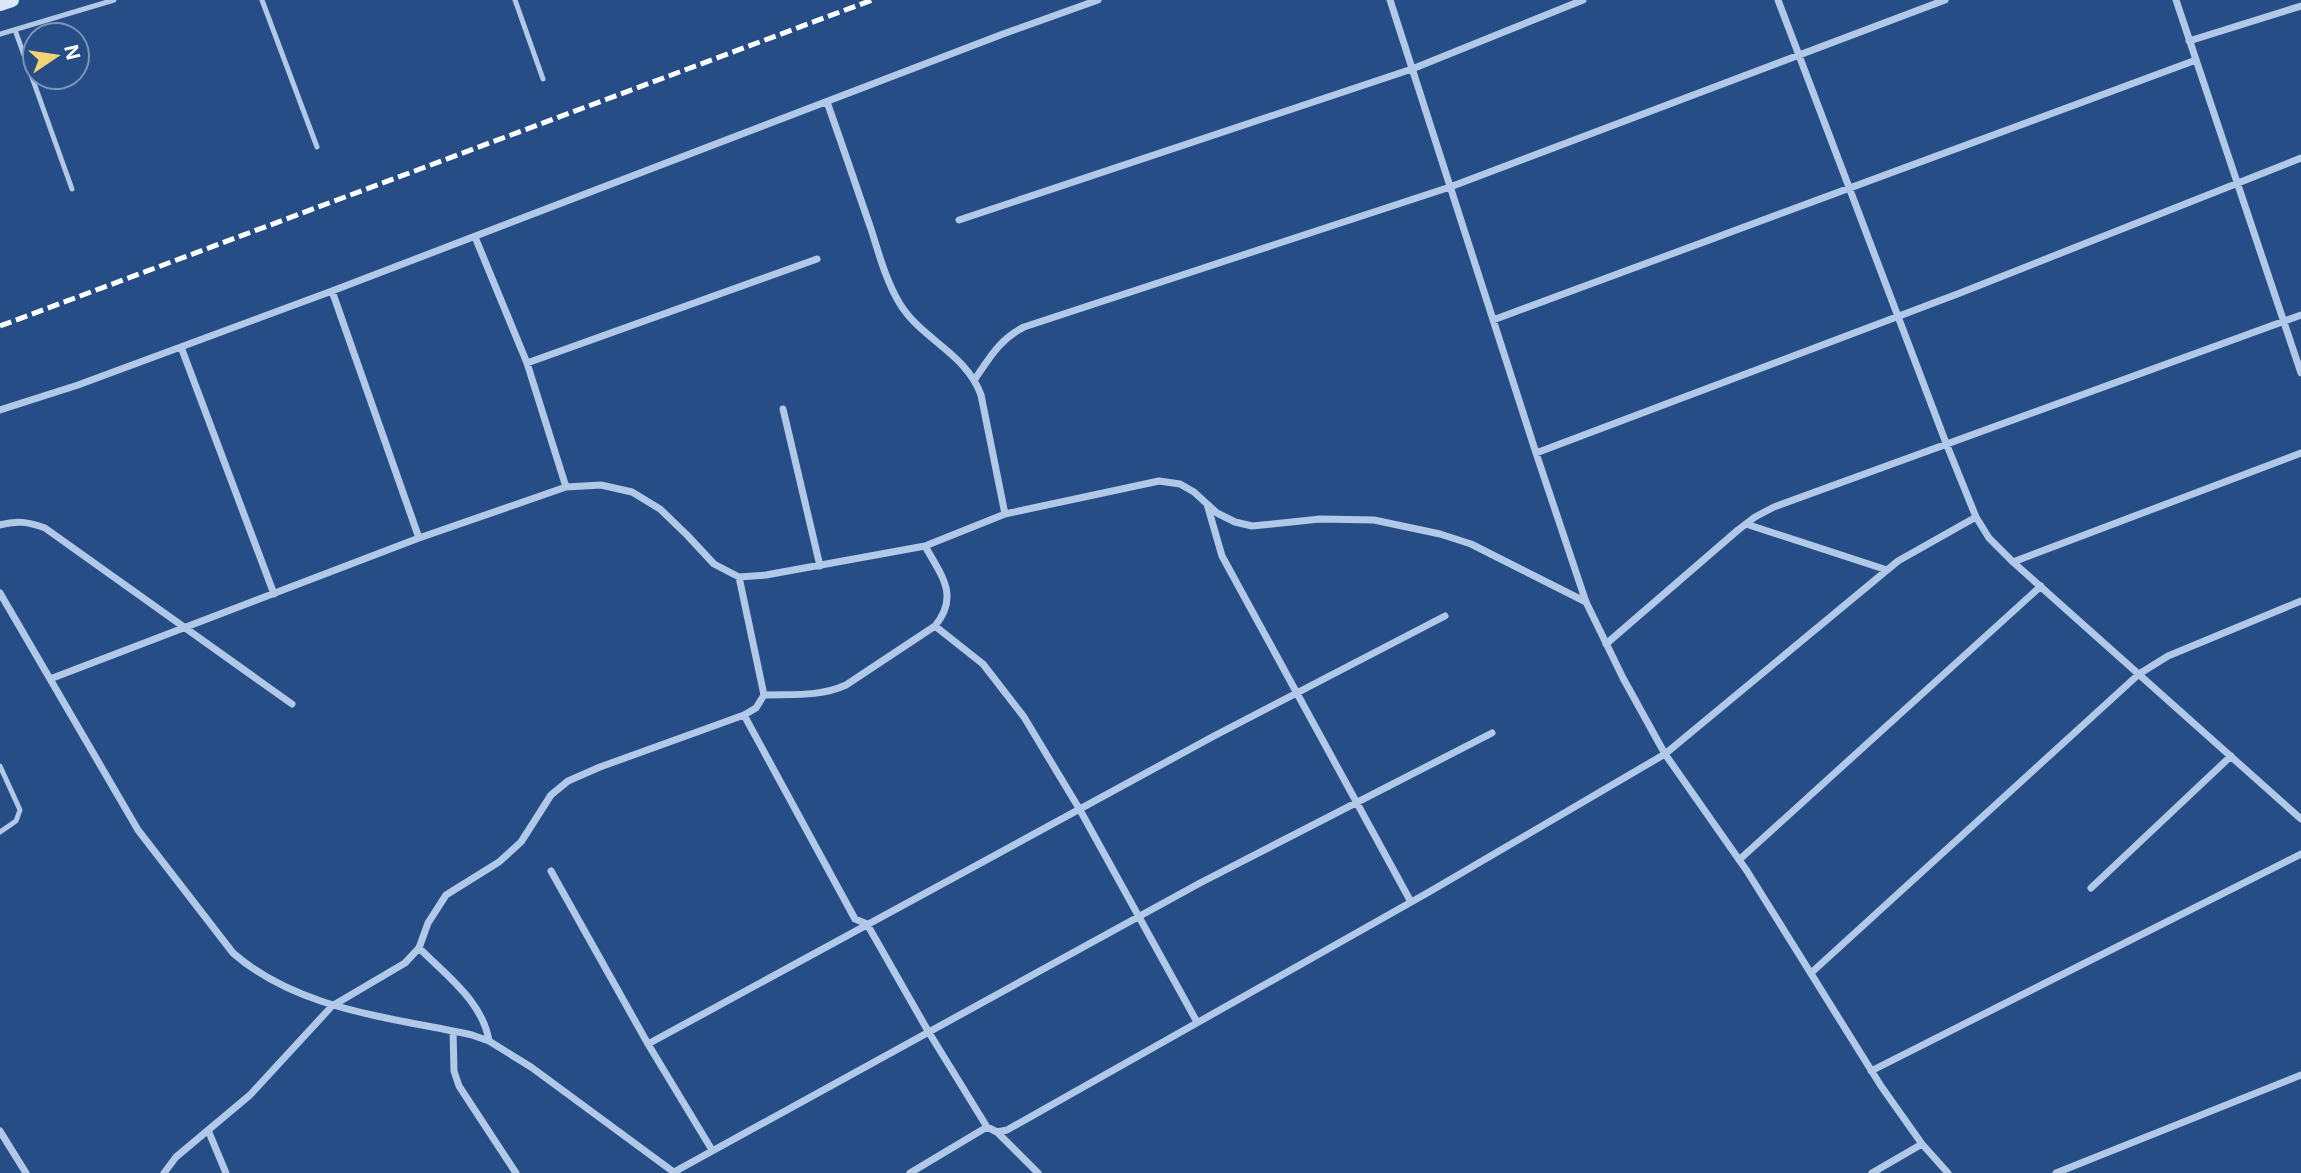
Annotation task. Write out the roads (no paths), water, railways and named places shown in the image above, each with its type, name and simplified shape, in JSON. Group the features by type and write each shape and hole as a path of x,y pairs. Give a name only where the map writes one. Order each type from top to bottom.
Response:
{"street":[{"path":"0,4 12,0"},
{"path":"0,410 78,385 332,291 1098,0"},
{"path":"1390,0 1586,602 1623,678 1665,754 1739,860 1871,1071 1922,1144 1948,1173"},
{"path":"959,220 1412,69 1583,0"},
{"path":"1778,0 1896,316 1976,517 1989,538 2301,819"},
{"path":"975,379 1009,335 1024,327 1450,187 1945,0"},
{"path":"2176,0 2301,373"},
{"path":"2189,41 2301,6"},
{"path":"1493,320 2196,60"},
{"path":"827,102 886,275 900,305 918,326 948,351 975,379 981,395 1004,514"},
{"path":"1536,453 2048,259 2301,158"},
{"path":"475,237 527,363 566,487"},
{"path":"527,363 817,259"},
{"path":"332,291 419,538"},
{"path":"1606,643 1746,524 1773,507 2301,315"},
{"path":"181,347 274,594"},
{"path":"783,409 820,566"},
{"path":"2013,562 2301,453"},
{"path":"50,679 419,538 566,487 601,485 632,492 660,509 714,564 739,576 766,575 925,546 1004,514 1159,481 1180,484 1194,492 1217,513 1235,522 1252,526 1320,519 1374,520 1440,534 1471,544 1586,602"},
{"path":"1207,504 1222,556 1411,902"},
{"path":"996,1132 1018,1126 1074,1091 1411,902 1665,754 1886,570 1976,517"},
{"path":"0,525 26,522 45,528 292,704"},
{"path":"1746,524 1886,570"},
{"path":"764,695 821,694 833,691 935,626 945,614 948,602 941,575 925,546"},
{"path":"164,1172 176,1157 250,1095 332,1006 405,963 419,948 428,923 446,895 499,862 521,842 551,795 568,781 744,715 756,708 764,695 739,576"},
{"path":"1739,860 2041,586"},
{"path":"0,593 138,830 233,953 250,969 332,1006 489,1041 531,1067 674,1172 1139,917 1492,733"},
{"path":"1811,973 2139,674 2168,656 2301,601"},
{"path":"648,1044 1297,692 1444,616"},
{"path":"935,626 983,664 1024,717 1080,810 1197,1022"},
{"path":"744,715 855,919 867,924 987,1127 996,1132 1038,1173"},
{"path":"2091,888 2231,757"},
{"path":"1871,1071 2301,854"},
{"path":"551,871 648,1044 712,1150"},
{"path":"419,948 475,1006 488,1032 489,1041"},
{"path":"453,1031 454,1071 459,1086 516,1173"},
{"path":"2056,1173 2301,1075"},
{"path":"910,1173 987,1127"},
{"path":"208,1130 226,1173"},
{"path":"0,1131 26,1173"},
{"path":"1872,1173 1922,1144"}],"lane":[{"path":"0,34 114,0"},
{"path":"262,0 317,147"},
{"path":"515,0 543,79"},
{"path":"15,30 72,189"},
{"path":"0,766 20,810 16,821 0,832"}],"railway":[{"path":"0,326 872,0"}]}
